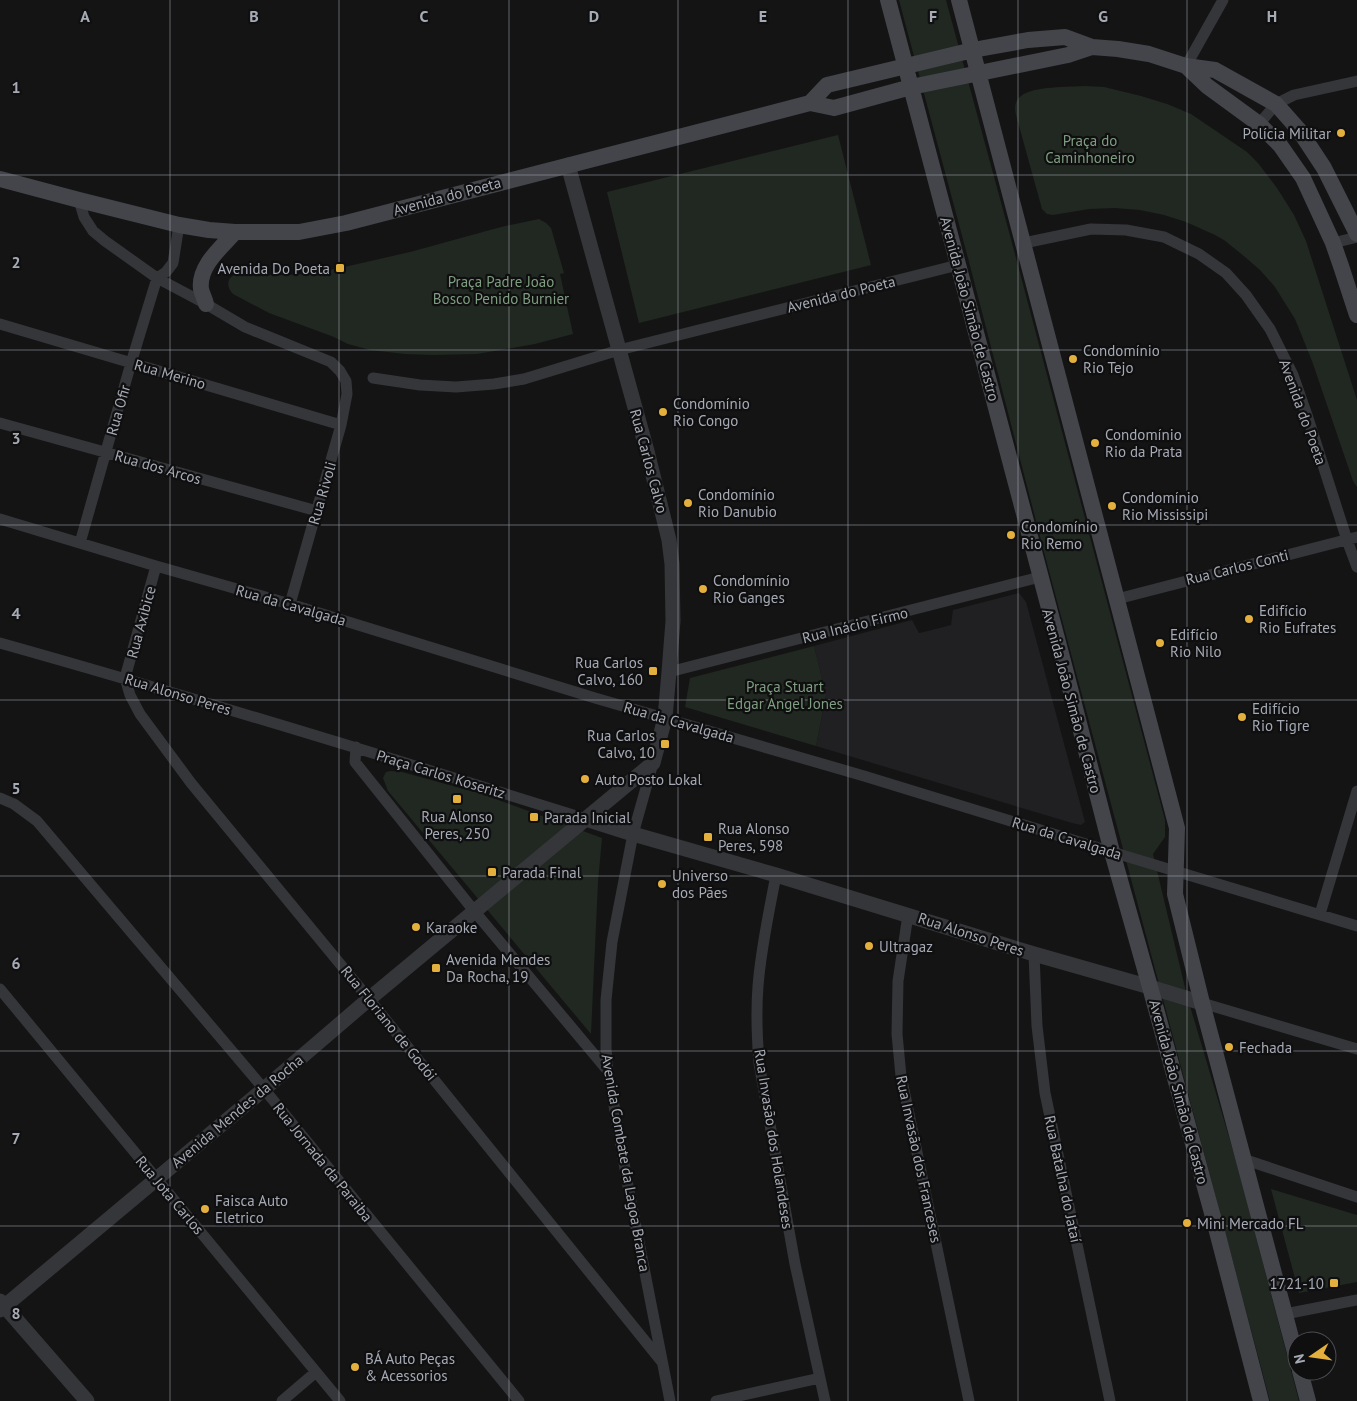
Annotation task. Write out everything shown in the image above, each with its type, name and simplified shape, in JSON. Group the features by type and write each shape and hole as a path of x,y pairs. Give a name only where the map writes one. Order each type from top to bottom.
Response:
{"main road":[{"name":"Avenida João Simão de Castro","path":"888,0 1112,852 1261,1401"},
{"path":"959,0 1177,828 1175,894 1289,1331"},
{"name":"Avenida do Poeta","path":"810,103 827,85 973,50 1028,40 1065,37 1092,47 1149,54 1186,66 1215,70 1276,104 1299,130 1324,168 1357,235"},
{"name":"Avenida do Poeta","path":"2,183 179,225 209,230 299,232 331,226 810,103 834,108 911,87 1068,55 1092,47"},
{"name":"Avenida do Poeta","path":"1186,66 1207,86 1259,124 1280,145 1303,178 1332,243 1357,315"},
{"path":"206,304 201,288 202,276 208,263 236,232"},
{"path":"1303,1381 1308,1401"}],"street":[{"path":"1186,66 1223,0"},
{"path":"1259,124 1276,104 1294,95 1357,81"},
{"name":"Rua Carlos Calvo","path":"568,164 647,451 669,540 672,564 673,621 665,718 633,834"},
{"path":"79,200 84,217 93,230 105,241 157,278 206,304"},
{"name":"Rua Ofir","path":"80,543 157,278 166,272 173,263 179,225"},
{"name":"Avenida do Poeta","path":"1024,243 1091,228 1126,230 1164,237 1199,254 1226,273 1246,295 1270,329 1293,375 1352,539 1357,567"},
{"path":"1332,243 1357,235"},
{"name":"Avenida do Poeta","path":"373,378 456,387 524,379 619,350 958,265"},
{"name":"Rua Rivoli","path":"206,304 245,327 331,362 346,381 347,394 341,425 290,604"},
{"name":"Rua Merino","path":"0,324 341,425"},
{"name":"Rua dos Arcos","path":"0,423 317,511"},
{"name":"Rua da Cavalgada","path":"0,519 290,604 595,698 874,779 1357,926"},
{"name":"Rua Carlos Conti","path":"1117,599 1352,539"},
{"name":"Rua Axibice","path":"126,678 156,566"},
{"name":"Rua Inácio Firmo","path":"669,672 1040,577"},
{"name":"Rua Alonso Peres","path":"0,643 126,678 356,747"},
{"name":"Rua Floriano de Godói","path":"126,678 130,695 140,714 191,783 369,999 662,1362"},
{"name":"Praça Carlos Koseritz","path":"586,818 356,747 355,762 475,912 608,1071"},
{"path":"475,912 653,763"},
{"path":"1320,914 1357,791"},
{"name":"Rua Jornada da Paraiba","path":"0,798 14,804 37,821 264,1089 519,1401"},
{"name":"Rua Alonso Peres","path":"586,818 633,834 908,914 1034,954 1357,1049"},
{"name":"Avenida Combate da Lagoa Branca","path":"633,834 612,942 607,990 606,1050 628,1186 670,1401"},
{"name":"Rua Invasão dos Holandeses","path":"776,875 764,934 758,986 757,1030 759,1063 795,1264 825,1401"},
{"name":"Avenida Mendes da Rocha","path":"2,1306 157,1179 369,999 475,912"},
{"name":"Rua Invasão dos Franceses","path":"908,914 898,982 897,1034 901,1076 969,1401"},
{"name":"Rua Batalha do Jataí","path":"1034,954 1037,1026 1045,1093 1110,1401"},
{"name":"Rua Jota Carlos","path":"1,994 340,1401"},
{"path":"1244,1159 1357,1197"},
{"path":"1284,1314 1357,1300"},
{"path":"2,1306 87,1401"},
{"path":"282,1401 316,1372"},
{"path":"716,1401 820,1378"}],"shaded area":[{"path":"1019,593 1026,602 1085,822 1081,825 1072,823 816,746 826,695 814,646 912,620 919,633 928,631 951,625 953,610"}],"green space":[{"path":"899,0 946,0 1165,820 1165,837 1153,854 1187,996 1235,1157 1287,1355 1287,1381 1294,1381 1299,1401 1270,1401 1049,571"},
{"name":"Praça do Caminhoneiro","path":"1085,86 1104,87 1141,96 1191,114 1247,152 1277,188 1294,215 1306,241 1357,400 1357,487 1353,481 1312,361 1295,319 1275,287 1260,270 1224,240 1186,222 1164,215 1140,210 1115,208 1089,209 1053,215 1047,214 1042,209 1016,115 1016,102 1021,96 1034,90"},
{"path":"838,135 871,265 639,323 607,192"},
{"name":"Praça Padre João Bosco Penido Burnier","path":"539,219 551,228 564,273 560,274 573,334 535,344 477,354 405,354 370,350 348,344 269,313 233,294 229,286 229,281 234,275 306,274 340,268"},
{"name":"Praça Stuart Edgar Angel Jones","path":"814,646 826,695 816,746 685,707 690,678"},
{"path":"386,772 402,772 482,794 602,838 598,882 591,1034 388,791 383,778"},
{"path":"1271,1189 1357,1215 1357,1282 1299,1293"}],"place":[{"name":"Polícia Militar","path":"1341,133"},
{"name":"Avenida Do Poeta","path":"340,268"},
{"name":"Condomínio Rio Tejo","path":"1073,359"},
{"name":"Condomínio Rio Congo","path":"663,412"},
{"name":"Condomínio Rio da Prata","path":"1095,443"},
{"name":"Condomínio Rio Danubio","path":"688,503"},
{"name":"Condomínio Rio Mississipi","path":"1112,506"},
{"name":"Condomínio Rio Remo","path":"1011,535"},
{"name":"Condomínio Rio Ganges","path":"703,589"},
{"name":"Edifício Rio Eufrates","path":"1249,619"},
{"name":"Edifício Rio Nilo","path":"1160,643"},
{"name":"Rua Carlos Calvo, 160","path":"653,671"},
{"name":"Edifício Rio Tigre","path":"1242,717"},
{"name":"Rua Carlos Calvo, 10","path":"665,744"},
{"name":"Auto Posto Lokal","path":"585,779"},
{"name":"Rua Alonso Peres, 250","path":"457,799"},
{"name":"Parada Inicial","path":"534,817"},
{"name":"Rua Alonso Peres, 598","path":"708,837"},
{"name":"Parada Final","path":"492,872"},
{"name":"Universo dos Pães","path":"662,884"},
{"name":"Karaoke","path":"416,927"},
{"name":"Ultragaz","path":"869,946"},
{"name":"Avenida Mendes Da Rocha, 19","path":"436,968"},
{"name":"Fechada","path":"1229,1047"},
{"name":"Faisca Auto Eletrico","path":"205,1209"},
{"name":"Mini Mercado FL","path":"1187,1223"},
{"name":"1721-10","path":"1334,1283"},
{"name":"BÁ Auto Peças & Acessorios","path":"355,1367"}]}
